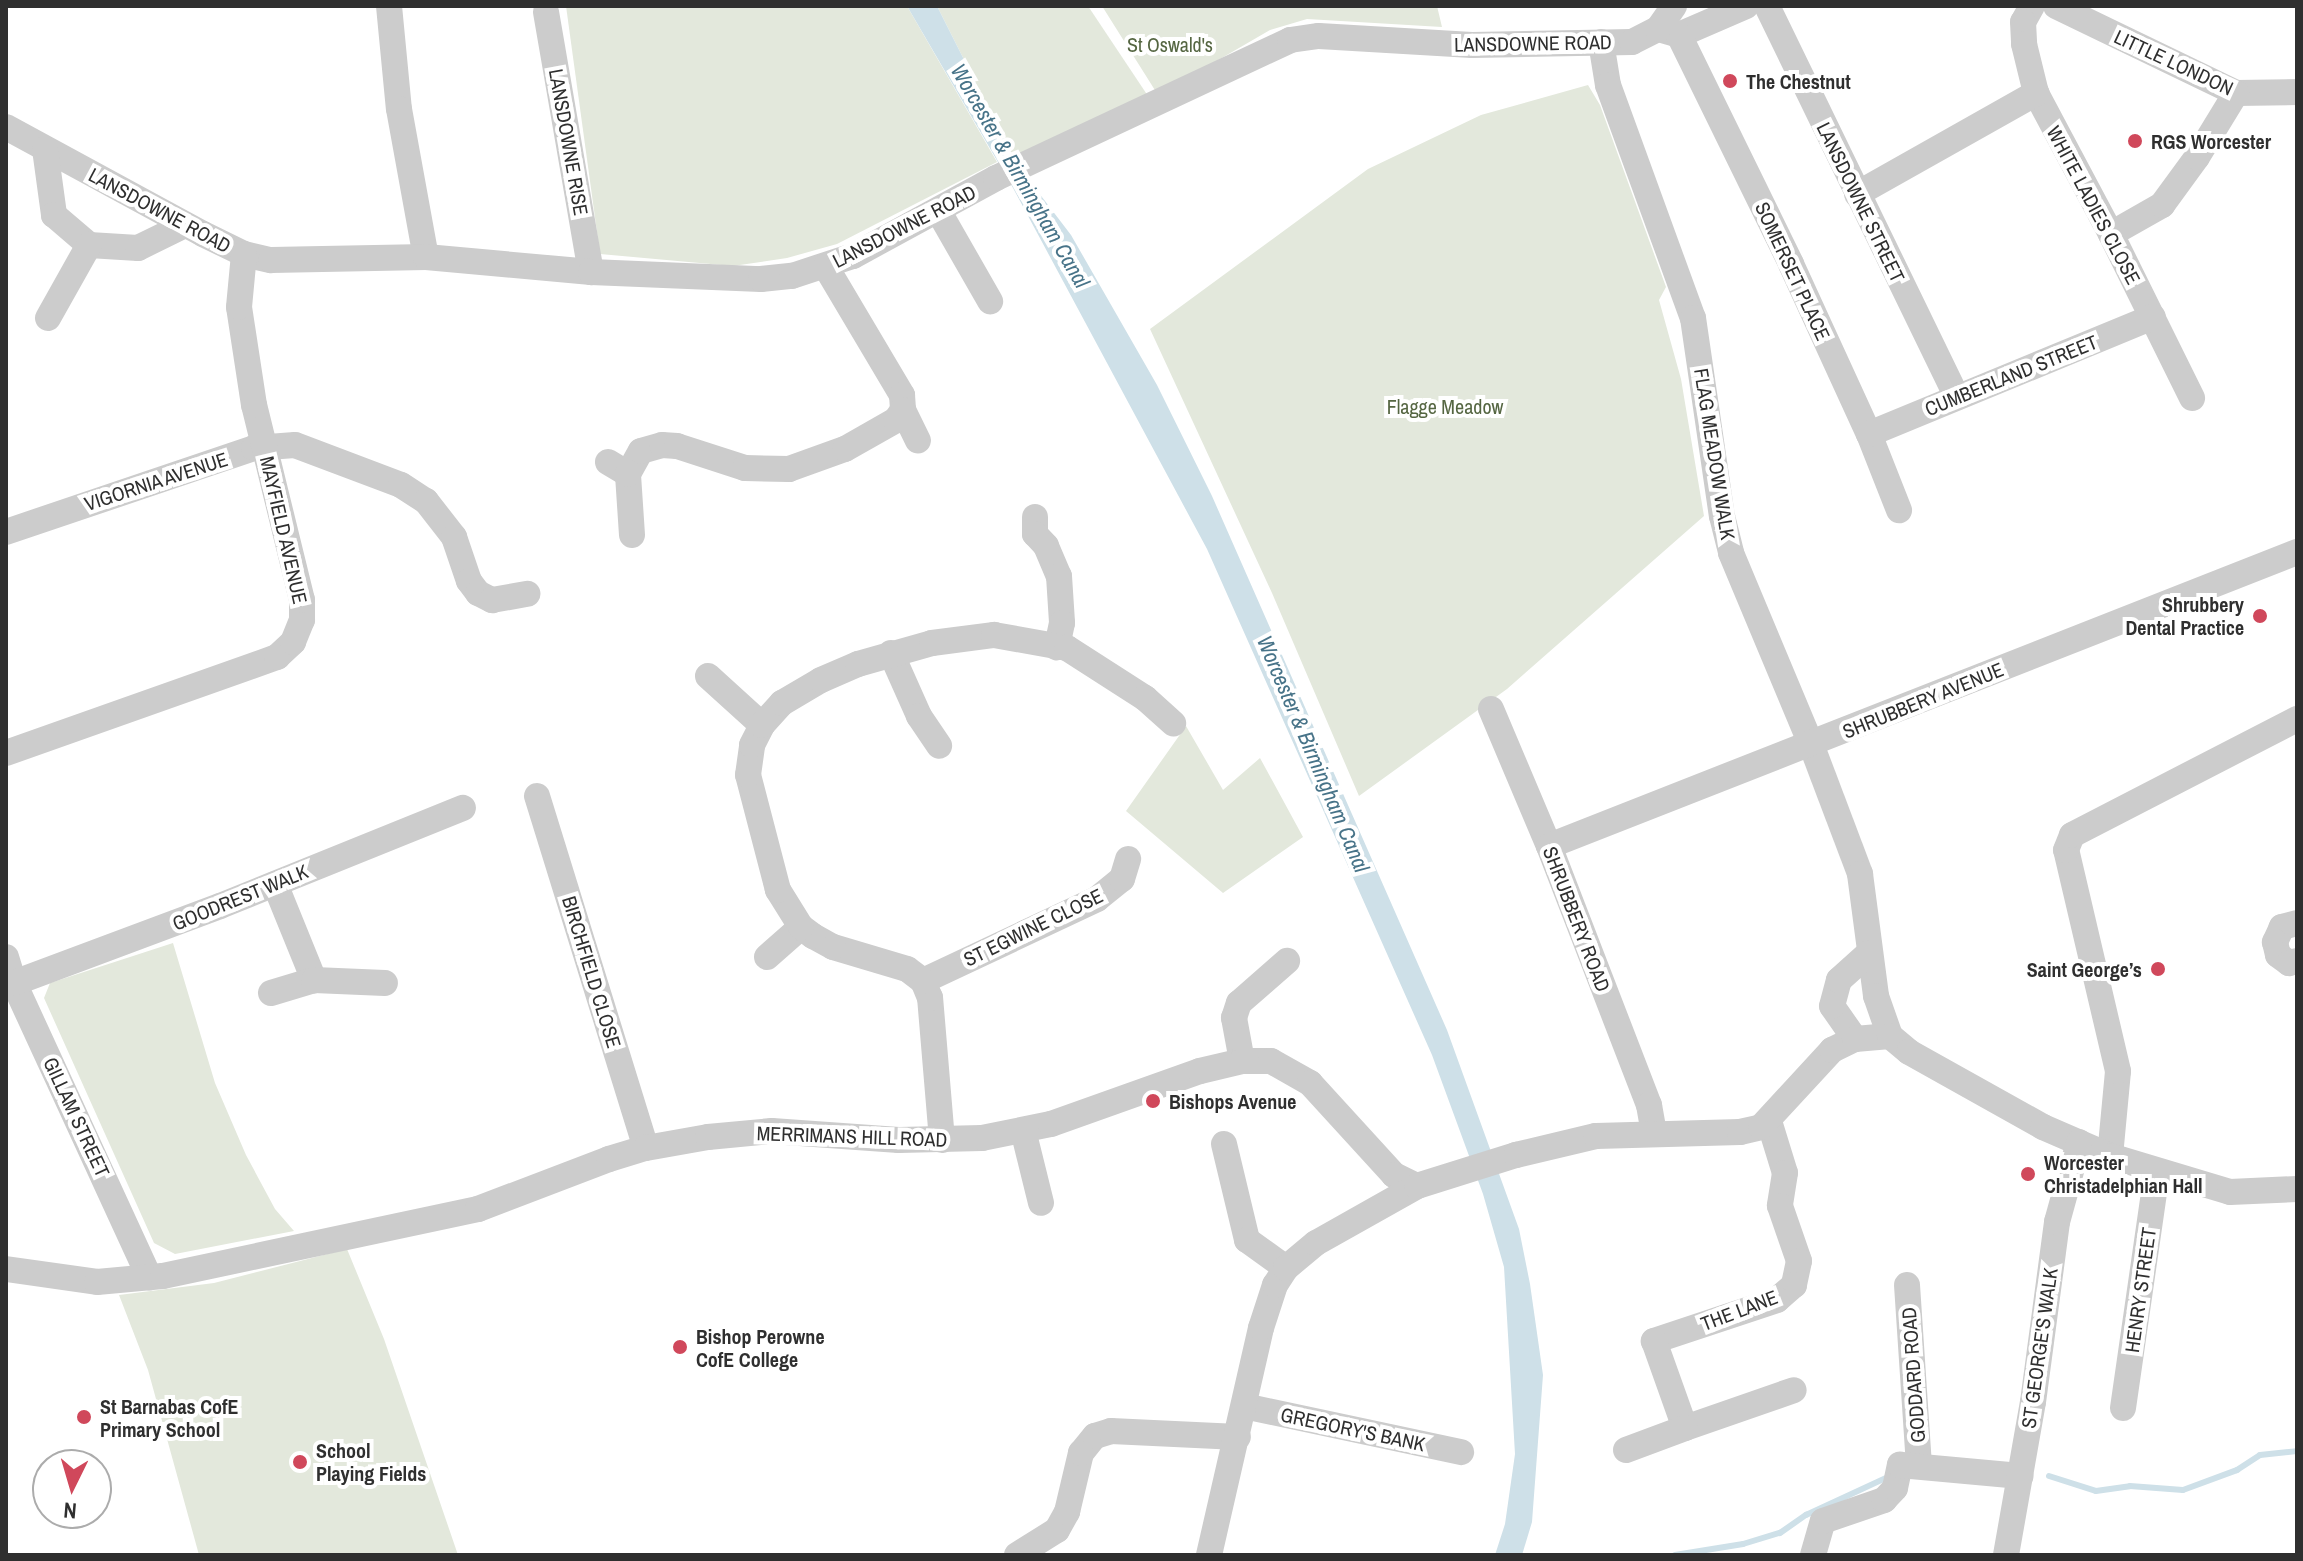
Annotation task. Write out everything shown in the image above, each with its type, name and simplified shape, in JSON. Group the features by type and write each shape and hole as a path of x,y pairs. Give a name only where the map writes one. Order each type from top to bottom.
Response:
{"street":[{"path":"1669,32 1674,6"},
{"name":"LANSDOWNE ROAD","path":"6,127 185,225 244,254 271,260 426,257 591,272 761,279 826,267 939,212 996,178 1290,40 1333,36 1472,45 1632,42 1746,6"},
{"name":"LANSDOWNE STREET","path":"1767,6 1957,397"},
{"name":"WHITE LADIES CLOSE","path":"2032,6 2023,22 2023,33 2036,93 2111,234 2192,398"},
{"name":"LITTLE LONDON","path":"2056,6 2236,93 2297,92"},
{"path":"392,7 399,109 426,257"},
{"name":"LANSDOWNE RISE","path":"546,12 591,272"},
{"name":"SOMERSET PLACE","path":"1669,32 1791,264 1869,434 1899,510"},
{"name":"FLAG MEADOW WALK","path":"1601,42 1608,85 1693,318 1722,516 1731,553 1811,744 1860,874 1876,996 1890,1036"},
{"path":"1857,194 2036,93"},
{"path":"2111,234 2162,205 2197,157 2236,93"},
{"path":"45,149 45,172 54,215 89,245 138,248 185,225"},
{"path":"939,212 990,301"},
{"path":"48,318 89,245"},
{"name":"MAYFIELD AVENUE","path":"6,753 277,657 293,642 302,620 302,600 254,405 239,307 244,254"},
{"path":"826,267 902,395 903,410 918,441"},
{"name":"CUMBERLAND STREET","path":"1869,434 2153,317"},
{"path":"632,535 618,468 641,451 662,445 677,446 745,468 789,469 845,449 896,420 903,410"},
{"name":"VIGORNIA AVENUE","path":"6,532 264,445 295,445 401,485 426,501 454,537 469,581 478,593 492,600 527,594"},
{"path":"1035,517 1035,534 1046,546 1059,576 1062,623 1057,647"},
{"name":"SHRUBBERY AVENUE","path":"1549,846 2297,552"},
{"path":"942,1140 930,998 923,981 907,969 833,947 801,927 778,890 754,808 748,775 752,745 762,725 782,703 821,680 891,653 932,643 994,635 1067,648 1145,698 1173,723"},
{"path":"891,653 919,716 939,746"},
{"path":"708,676 762,725"},
{"name":"SHRUBBERY ROAD","path":"1491,709 1549,846 1649,1105 1654,1132"},
{"path":"2110,1156 2118,1071 2066,850 2072,835 2297,719"},
{"name":"BIRCHFIELD CLOSE","path":"537,796 646,1148"},
{"name":"GOODREST WALK","path":"14,983 275,884 463,808"},
{"name":"ST EGWINE CLOSE","path":"923,981 1097,899 1122,879 1128,859"},
{"path":"275,884 314,980"},
{"path":"2297,923 2282,927 2275,942 2278,955 2289,963 2297,961"},
{"path":"767,957 801,927"},
{"path":"1855,1039 1832,1006 1839,980 1869,953"},
{"name":"GILLAM STREET","path":"6,957 14,983 149,1277"},
{"path":"1242,1061 1234,1018 1239,1003 1287,961"},
{"path":"271,993 314,980 385,983"},
{"path":"1209,1555 1267,1305 1286,1268 1316,1243 1417,1186 1565,1142 1654,1132 1740,1132 1769,1121 1817,1063 1832,1050 1855,1039 1890,1036 1909,1052 2043,1127 2110,1156 2230,1192 2297,1189"},
{"name":"MERRIMANS HILL ROAD","path":"6,1269 82,1282 149,1277 478,1209 646,1148 772,1131 942,1140 982,1138 1051,1124 1200,1071 1242,1061 1271,1061 1310,1083 1394,1175 1417,1186"},
{"name":"THE LANE","path":"1685,1428 1654,1341 1777,1300 1794,1285 1799,1261 1780,1206 1785,1173 1769,1121"},
{"path":"1023,1130 1041,1203"},
{"name":"ST GEORGE'S WALK","path":"2006,1555 2057,1222 2079,1142"},
{"path":"1224,1144 1247,1240 1259,1252 1286,1268"},
{"name":"HENRY STREET","path":"2123,1408 2157,1171"},
{"name":"GODDARD ROAD","path":"1907,1285 1919,1466"},
{"path":"1626,1450 1794,1390"},
{"name":"GREGORY'S BANK","path":"1244,1406 1461,1452"},
{"path":"1017,1555 1057,1530 1067,1512 1081,1453 1095,1436 1111,1431 1238,1437"},
{"name":"GODDARD ROAD","path":"1813,1555 1823,1521 1884,1500 1895,1488 1900,1465 2020,1476"}],"green space":[{"path":"566,6 907,6 997,162 837,244 787,258 733,266 600,254"},
{"path":"937,6 1088,6 1150,99 1016,163"},
{"name":"St Oswald's","path":"1102,6 1437,6 1442,27 1307,19 1270,30 1158,95"},
{"name":"Flagge Meadow","path":"1588,85 1600,105 1666,287 1659,300 1681,379 1704,516 1507,689 1359,796 1272,593 1150,329 1368,169 1481,115"},
{"path":"1186,726 1223,790 1260,758 1303,837 1223,893 1126,811"},
{"path":"173,943 215,1083 246,1155 275,1209 294,1231 175,1254 154,1243 44,998 50,983"},
{"name":"School Playing Fields","path":"347,1249 384,1339 458,1555 199,1555 148,1370 119,1295 214,1283"}],"water":[{"name":"Worcester & Birmingham Canal","path":"907,6 937,6 1016,163 1071,235 1157,385 1212,496 1447,1030 1519,1229 1543,1375 1532,1522 1522,1555 1495,1555 1505,1524 1515,1454 1504,1267 1483,1194 1432,1055 1207,549 1013,188"}],"waterway":[{"path":"2049,1476 2096,1491 2130,1486 2183,1490 2237,1470 2260,1455 2297,1451"},
{"path":"1675,1555 1743,1544 1780,1533 1806,1515 1888,1477"}],"place":[{"name":"The Chestnut","path":"1730,81"},
{"name":"RGS Worcester","path":"2135,141"},
{"name":"Shrubbery Dental Practice","path":"2260,616"},
{"name":"Saint George’s","path":"2158,969"},
{"name":"Bishops Avenue","path":"1153,1101"},
{"name":"Worcester Christadelphian Hall","path":"2028,1174"},
{"name":"Bishop Perowne CofE College","path":"680,1347"},
{"name":"St Barnabas CofE Primary School","path":"84,1417"},
{"name":"School Playing Fields","path":"300,1462"}]}
